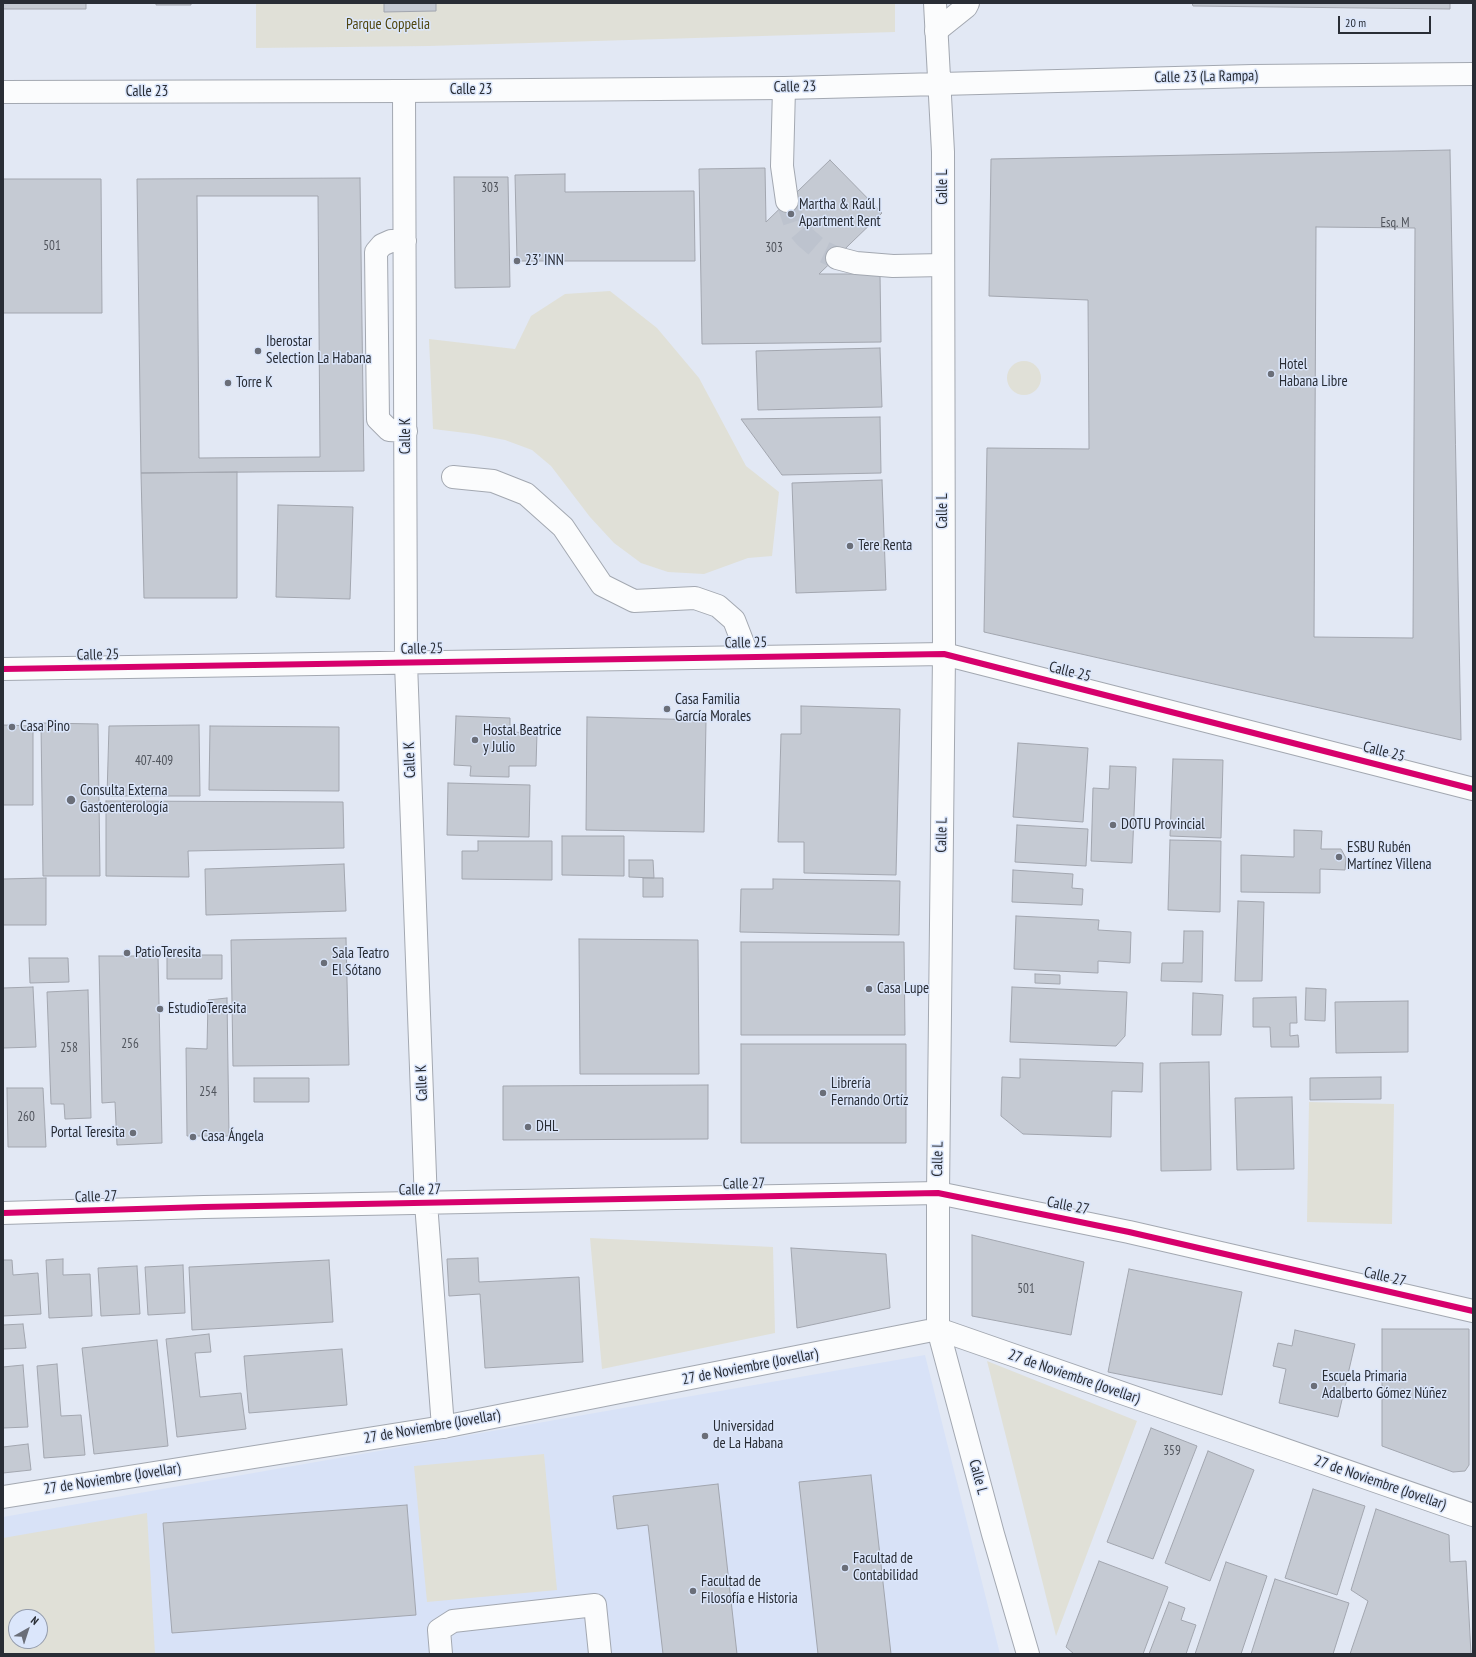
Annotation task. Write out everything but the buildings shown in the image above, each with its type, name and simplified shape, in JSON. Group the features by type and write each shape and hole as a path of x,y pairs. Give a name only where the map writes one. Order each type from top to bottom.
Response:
{"street":[{"name":"Calle L","path":"935,3 943,152 944,654 938,1193 938,1329 993,1534 1029,1652"},
{"path":"936,31 966,7 968,3"},
{"name":"Calle 23 (La Rampa)","path":"940,84 1253,76 1473,74"},
{"name":"Calle 23","path":"3,92 784,88 940,84"},
{"path":"784,88 782,166 787,201"},
{"name":"Calle K","path":"404,91 406,662 426,1203 444,1427"},
{"path":"405,241 391,241 382,245 376,252 378,419 389,430 406,431"},
{"path":"837,258 856,263 893,266 943,265"},
{"path":"453,477 493,481 526,494 563,528 602,585 615,592 634,601 694,598 718,606 734,620 748,656"},
{"name":"Calle 25","path":"3,670 748,656 944,654 1473,789"},
{"name":"Calle 27","path":"3,1213 938,1193 1129,1232 1473,1311"},
{"name":"27 de Noviembre (Jovellar)","path":"3,1497 444,1427 938,1329 1473,1516"},
{"path":"441,1654 439,1630 453,1621 595,1605 600,1654"}],"shaded area":[{"name":"Universidad de La Habana","path":"925,1355 1000,1654 3,1654 3,1517"}],"green space":[{"name":"Parque Coppelia","path":"256,3 895,3 895,32 429,46 256,48"},
{"path":"610,291 657,328 699,378 746,466 779,492 772,556 748,558 704,574 668,572 641,563 614,543 590,517 551,466 532,450 505,440 474,434 433,429 429,339 515,349 531,316 565,294"},
{"path":"1024,361 1036,366 1041,378 1036,390 1024,395 1012,390 1007,378 1012,366"},
{"path":"1309,1102 1394,1104 1392,1224 1307,1222"},
{"path":"590,1238 773,1247 775,1333 602,1369"},
{"path":"987,1361 1137,1421 1056,1636"},
{"path":"544,1454 557,1590 427,1602 414,1466"},
{"path":"147,1513 155,1654 3,1654 3,1538"}],"tunnel":[{"path":"787,201 795,225 805,237 820,250 837,258"}],"cycle path":[{"path":"3,669 944,654 1473,789"},
{"path":"3,1213 204,1207 938,1193 1129,1232 1473,1311"}],"place":[{"name":"Martha & Raúl | Apartment Rent","path":"791,214"},
{"name":"23’ INN","path":"517,261"},
{"name":"Iberostar Selection La Habana","path":"258,351"},
{"name":"Hotel Habana Libre","path":"1271,374"},
{"name":"Torre K","path":"228,383"},
{"name":"Tere Renta","path":"850,546"},
{"name":"Casa Familia García Morales","path":"667,709"},
{"name":"Casa Pino","path":"12,727"},
{"name":"Hostal Beatrice y Julio","path":"475,740"},
{"name":"Consulta Externa Gastoenterología","path":"71,800"},
{"name":"DOTU Provincial","path":"1113,825"},
{"name":"ESBU Rubén Martínez Villena","path":"1339,857"},
{"name":"PatioTeresita","path":"127,953"},
{"name":"Sala Teatro El Sótano","path":"324,963"},
{"name":"Casa Lupe","path":"869,989"},
{"name":"EstudioTeresita","path":"160,1009"},
{"name":"Librería Fernando Ortíz","path":"823,1093"},
{"name":"DHL","path":"528,1127"},
{"name":"Portal Teresita","path":"133,1133"},
{"name":"Casa Ángela","path":"193,1137"},
{"name":"Escuela Primaria Adalberto Gómez Núñez","path":"1314,1386"},
{"name":"Universidad de La Habana","path":"705,1436"},
{"name":"Facultad de Contabilidad","path":"845,1568"},
{"name":"Facultad de Filosofía e Historia","path":"693,1591"}]}
